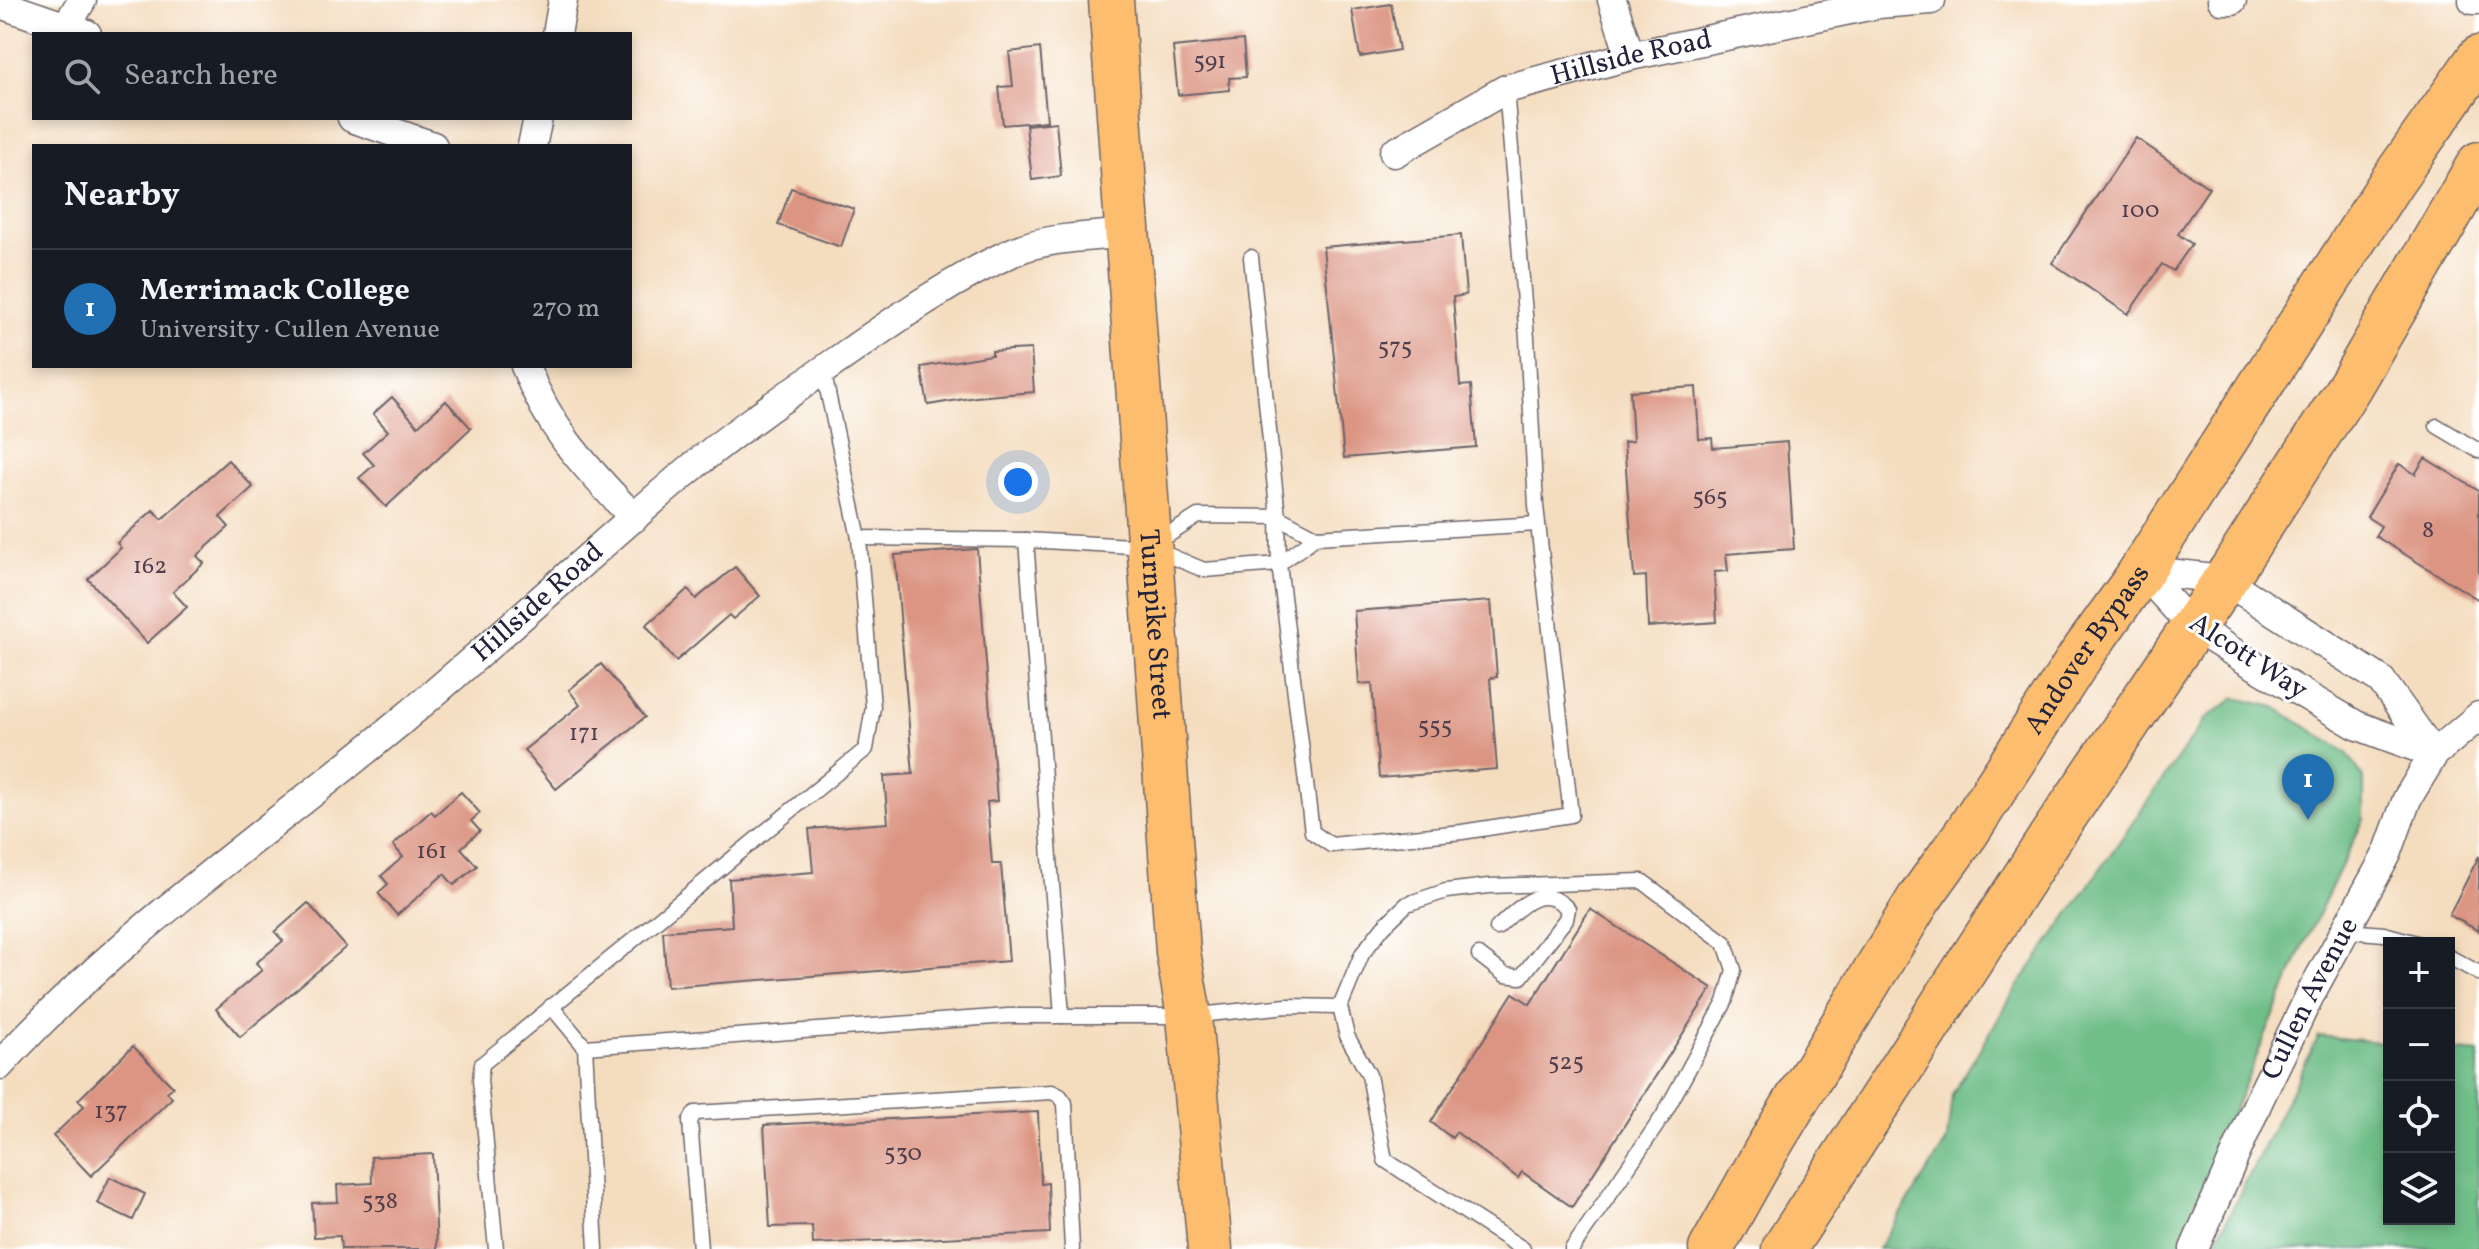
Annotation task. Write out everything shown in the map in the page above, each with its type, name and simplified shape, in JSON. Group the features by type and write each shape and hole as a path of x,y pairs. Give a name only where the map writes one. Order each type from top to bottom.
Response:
{"main road":[{"name":"Turnpike Street","path":"1111,0 1178,952 1189,1016 1210,1249"},
{"name":"Andover Bypass","path":"1711,1249 1885,953 2141,570 2392,181 2479,58"},
{"path":"1784,1249 2052,835 2233,568 2351,384 2479,164"}],"street":[{"path":"0,4 76,31 82,0"},
{"path":"557,32 563,0"},
{"path":"1612,0 1630,56"},
{"name":"Hillside Road","path":"1394,153 1506,89 1630,56 1878,4 1931,0"},
{"path":"2222,0 2232,0"},
{"path":"2473,0 2479,0"},
{"path":"358,120 427,144"},
{"path":"532,144 538,120"},
{"name":"Hillside Road","path":"0,1065 38,1023 96,969 281,816 400,723 680,477 823,370 942,290 1018,249 1128,233"},
{"path":"526,368 541,403 569,448 634,518"},
{"name":"Alcott Way","path":"2141,570 2223,579 2381,680 2434,754"},
{"name":"Alcott Way","path":"2141,570 2192,626 2356,725 2434,754"},
{"path":"2434,754 2479,716"},
{"name":"Cullen Avenue","path":"2194,1249 2260,1098 2312,991 2387,854 2407,799 2434,754"}],"lane":[{"path":"1251,257 1278,517 1279,564 1312,832 1331,845 1462,832 1571,815 1538,524 1527,338 1506,89"},
{"path":"496,1249 480,1080 482,1064 866,749 873,707 859,538 823,370"},
{"path":"2437,426 2479,451"},
{"path":"1149,547 1198,516 1278,517 1316,537 1538,524"},
{"path":"859,538 1026,540 1149,547 1204,570 1279,564 1316,537"},
{"path":"1026,540 1062,1016"},
{"path":"1523,1249 1385,1160 1369,1075 1347,1036 1340,1007 1362,954 1383,927 1407,904 1446,891 1489,886 1642,881 1725,943 1734,970 1725,1002 1663,1116 1572,1249"},
{"path":"1479,955 1505,975 1521,977 1566,919 1568,909 1558,899 1539,897 1521,905 1497,928"},
{"path":"2347,931 2395,937"},
{"path":"2455,960 2479,973"},
{"path":"551,1006 585,1047 596,1249"},
{"path":"585,1047 1008,1016 1189,1016 1287,1006 1340,1007"},
{"path":"700,1249 690,1121 695,1113 1052,1092 1065,1103 1072,1249"}],"green space":[{"path":"2236,698 2275,707 2347,753 2364,778 2364,819 2304,944 2226,1129 2180,1249 1878,1249 1947,1141 1952,1095 2018,986 2206,718"},
{"path":"2319,1036 2383,1042 2383,1225 2455,1225 2455,1051 2479,1053 2479,1249 2212,1249"}],"building":[{"path":"1391,4 1399,50 1360,57 1352,10"},
{"path":"1243,40 1246,77 1229,78 1230,90 1178,95 1173,47"},
{"path":"1040,48 1047,121 1003,125 999,87 1013,86 1009,52"},
{"path":"1056,122 1061,176 1032,180 1026,125"},
{"path":"2136,138 2209,188 2178,234 2192,244 2173,271 2162,264 2128,314 2052,263"},
{"path":"791,188 854,209 841,247 778,225"},
{"path":"1461,235 1466,295 1453,297 1460,386 1471,385 1476,447 1344,458 1323,247"},
{"path":"1031,349 1034,392 928,405 921,367 992,355 992,351"},
{"path":"1696,387 1699,439 1712,438 1713,448 1787,442 1794,549 1726,554 1728,571 1714,572 1717,622 1648,627 1646,576 1634,577 1624,442 1633,441 1630,391"},
{"path":"392,397 418,426 446,401 471,428 386,507 359,478 374,465 363,453 388,431 373,414"},
{"path":"2425,458 2479,491 2479,600 2375,536 2381,526 2367,517 2399,464 2415,474"},
{"path":"228,460 253,487 220,517 229,527 197,556 204,563 173,592 187,607 147,643 88,579 121,548 117,543 153,510 162,519"},
{"path":"977,549 997,801 987,802 992,864 1001,864 1009,961 667,987 663,931 732,926 729,879 813,872 809,829 888,823 884,776 913,774 895,555"},
{"path":"735,567 760,596 733,619 729,615 676,661 646,625 688,589 696,599"},
{"path":"1491,601 1497,677 1490,678 1497,769 1379,778 1372,683 1359,684 1354,611"},
{"path":"601,664 645,717 556,789 524,750 580,705 569,690"},
{"path":"461,792 480,813 471,821 480,831 461,848 477,866 454,885 444,874 397,915 378,893 388,884 381,876 403,857 393,845 431,811 435,815"},
{"path":"2479,856 2479,931 2449,915"},
{"path":"308,903 346,947 240,1037 216,1009 262,970 256,963 283,941 275,932"},
{"path":"1590,909 1712,988 1572,1207 1522,1172 1518,1178 1456,1132 1452,1138 1431,1122 1513,993 1530,1004"},
{"path":"133,1046 173,1087 167,1092 172,1098 91,1176 53,1136 84,1106 78,1100"},
{"path":"1038,1112 1041,1184 1048,1183 1050,1233 813,1244 812,1226 770,1227 764,1125"},
{"path":"433,1154 437,1249 341,1249 340,1236 314,1237 312,1203 338,1202 337,1185 372,1183 371,1157"},
{"path":"110,1177 145,1194 133,1220 97,1203"}],"place":[{"name":"Merrimack College","path":"2308,820"}]}
